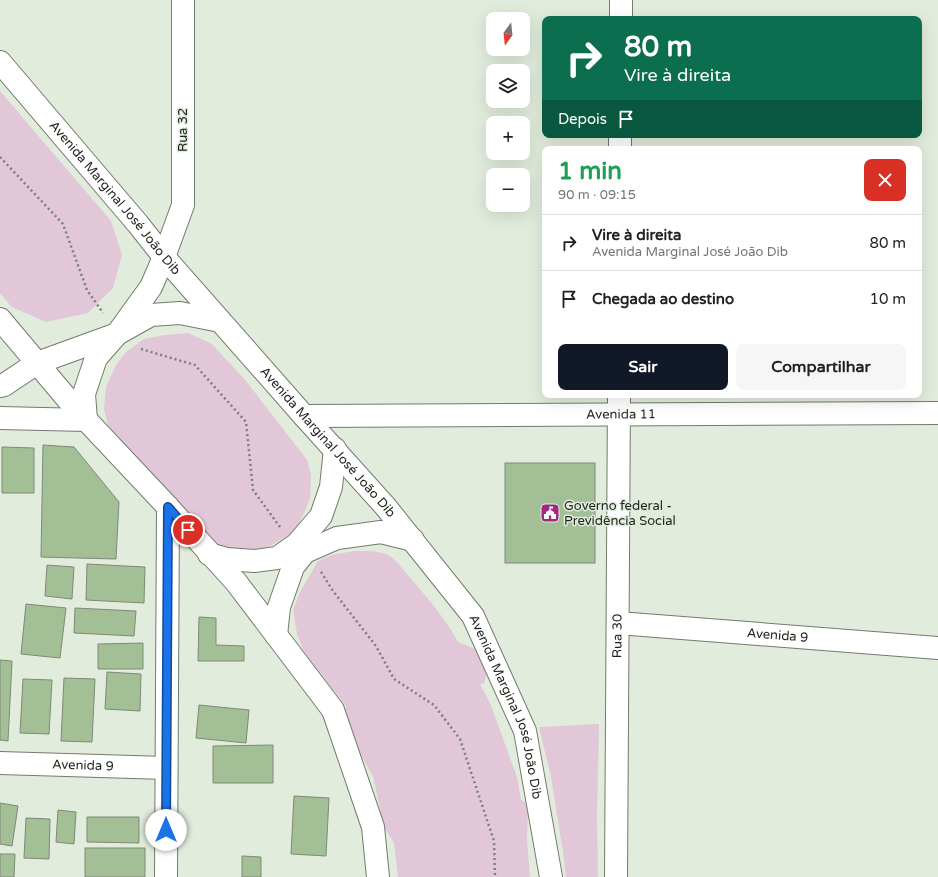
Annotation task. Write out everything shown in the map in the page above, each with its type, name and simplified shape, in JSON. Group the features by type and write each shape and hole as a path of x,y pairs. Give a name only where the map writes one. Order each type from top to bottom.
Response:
{"main road":[{"name":"Rua 32","path":"86,420 84,394 96,358 117,334 151,287 164,257 183,205 183,0"},
{"path":"621,0 621,16"},
{"name":"Avenida Marginal José João Dib","path":"0,62 138,224 164,257 385,506 473,616 524,731 551,877"},
{"path":"0,386 36,363 117,334 151,316 180,313 220,321"},
{"path":"0,318 75,408 236,582 333,710 373,827 378,877"},
{"name":"Avenida 11","path":"304,416 619,404 938,413"},
{"name":"Rua 30","path":"616,877 619,404"},
{"path":"0,418 86,420"},
{"path":"276,635 279,608 293,567 301,548 320,516 331,487 335,449"},
{"path":"166,877 168,507"},
{"path":"209,554 254,561 276,558 301,548 337,538 381,532 413,540"},
{"name":"Avenida 9","path":"618,623 938,648"},
{"name":"Avenida 9","path":"0,764 166,768"}],"path":[{"path":"0,157 63,224 87,290 117,334 128,345 195,365 246,422 254,490 278,526 319,567 333,591 376,646 394,679 434,705 460,739 494,841 495,877"}],"shaded area":[{"path":"0,91 111,221 122,255 113,288 88,313 46,322 12,307 0,293"},
{"path":"188,333 212,344 246,381 307,460 311,475 310,499 299,524 289,535 272,545 257,551 241,552 216,545 108,425 104,409 106,387 116,365 126,352 144,339"},
{"path":"354,551 384,553 394,559 435,607 458,642 480,651 488,668 484,684 480,684 490,703 517,777 521,800 524,801 528,809 527,839 530,877 398,877 394,843 384,827 373,776 342,723 346,706 304,652 297,634 293,610 300,592 318,561 332,555"},
{"path":"599,724 597,816 598,877 566,877 551,777 539,727"}],"building":[{"path":"43,445 74,447 119,502 116,559 41,557"},
{"path":"2,447 34,448 34,493 2,493"},
{"name":"Governo federal - Previdência Social","path":"505,463 595,463 595,563 505,563"},
{"path":"87,564 145,567 144,603 86,600"},
{"path":"47,565 74,567 72,599 45,596"},
{"path":"26,604 66,608 60,658 21,654"},
{"path":"75,608 136,611 134,636 74,633"},
{"path":"199,617 216,618 216,645 244,646 244,661 198,661"},
{"path":"143,643 143,669 98,669 98,644"},
{"path":"0,660 12,661 8,741 0,740"},
{"path":"107,672 141,674 140,711 105,709"},
{"path":"64,678 95,679 92,742 61,741"},
{"path":"23,679 52,680 49,734 20,733"},
{"path":"199,705 249,710 246,743 196,738"},
{"path":"273,745 273,783 213,783 213,746"},
{"path":"294,796 329,798 326,856 291,854"},
{"path":"0,803 18,806 12,846 0,844"},
{"path":"58,810 76,812 74,844 56,842"},
{"path":"87,817 139,817 139,843 87,842"},
{"path":"26,818 50,819 49,859 24,858"},
{"path":"85,848 145,848 145,877 85,877"},
{"path":"0,854 15,854 14,877 0,877"},
{"path":"242,856 261,857 261,877 242,877"}],"place":[{"name":"Governo federal - Previdência Social","path":"550,513"}],"route":[{"path":"166,830 168,507 188,530"}]}
